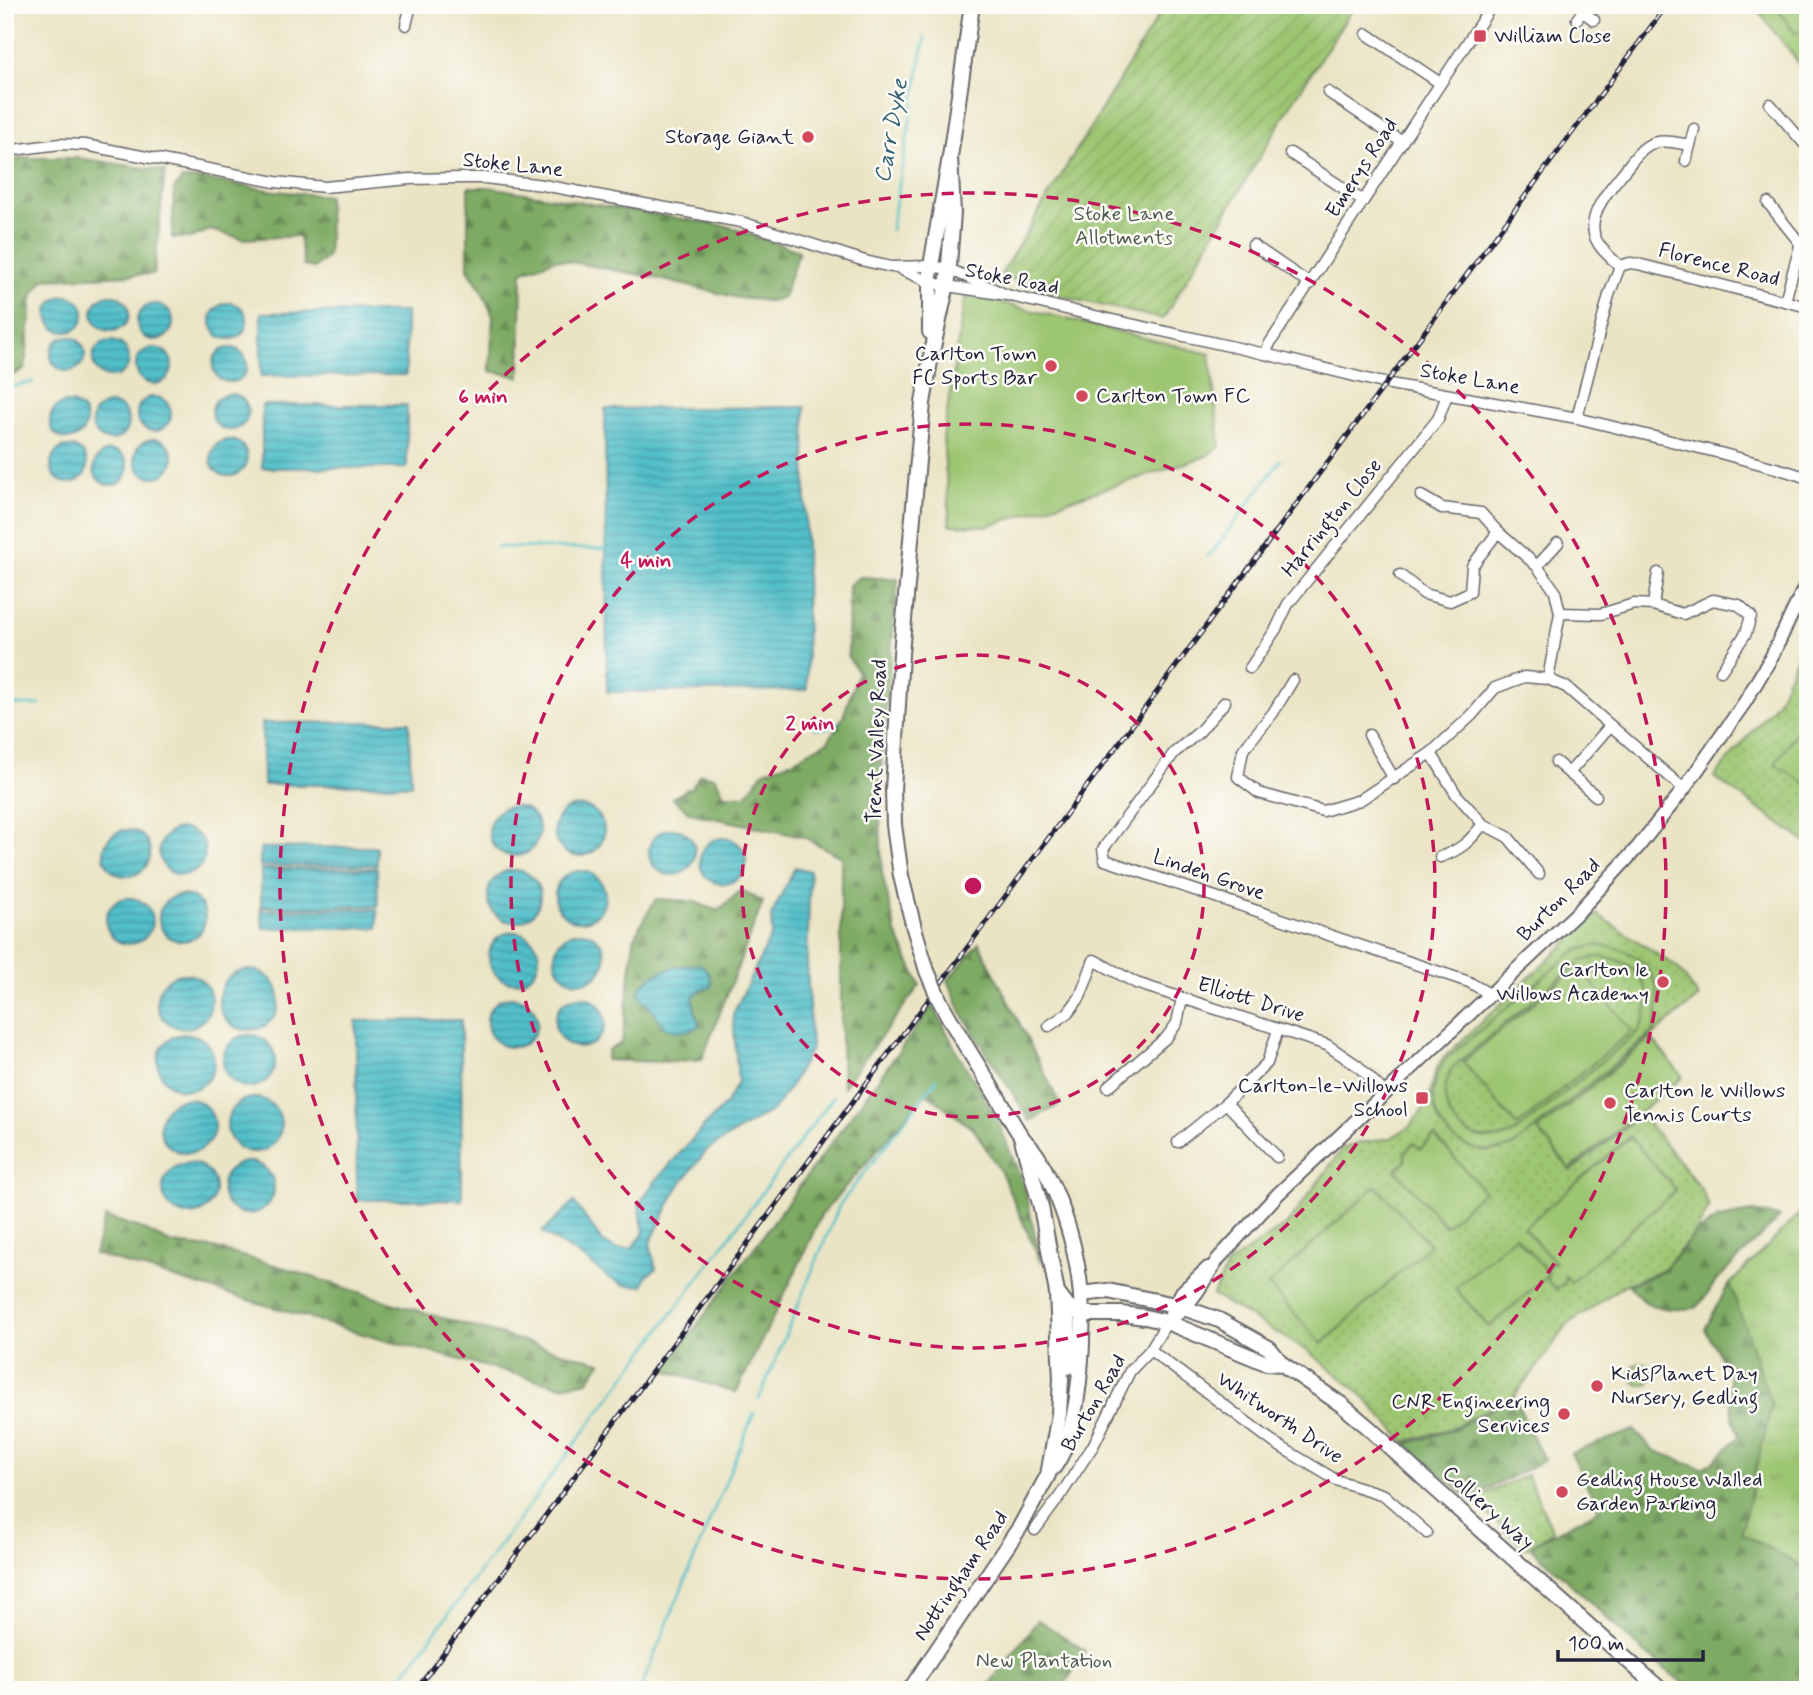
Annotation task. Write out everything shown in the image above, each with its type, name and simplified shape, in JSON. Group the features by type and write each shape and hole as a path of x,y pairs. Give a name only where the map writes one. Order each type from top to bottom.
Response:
{"main road":[{"name":"Trent Valley Road","path":"930,361 931,266 972,5"},
{"name":"Trent Valley Road","path":"950,158 953,212 949,269 923,403 902,637 892,790 894,825 901,876 914,928 939,999 1021,1136 1036,1154 1059,1200 1079,1269 1083,1346 1079,1387 1066,1447 1046,1480"},
{"name":"Trent Valley Road","path":"1021,1136 1041,1207 1056,1293 1061,1379 1059,1414 1046,1480"},
{"name":"Colliery Way","path":"1081,1294 1112,1291 1180,1306 1219,1320 1269,1348 1282,1364 1342,1405 1368,1427 1661,1690"},
{"path":"1056,1293 1067,1306 1082,1314"},
{"path":"1067,1306 1081,1294"},
{"path":"1060,1394 1067,1384 1067,1306"},
{"name":"Colliery Way","path":"1082,1314 1121,1314 1167,1322 1266,1363 1282,1364"},
{"name":"Nottingham Road","path":"911,1690 1020,1527 1046,1480"}],"street":[{"name":"Emerys Road","path":"1265,354 1492,5"},
{"path":"406,25 409,6"},
{"path":"1582,12 1594,20"},
{"path":"1367,34 1440,83"},
{"path":"1328,92 1402,142"},
{"path":"1770,104 1808,148"},
{"path":"1686,160 1694,130"},
{"path":"1577,418 1609,295 1620,267 1596,241 1594,218 1612,186 1647,146 1663,142 1690,145"},
{"name":"Stoke Lane","path":"5,151 60,144 85,145 297,185 325,187 461,178 543,185 741,222 895,268 931,266 949,269 1007,295"},
{"path":"1290,153 1363,201"},
{"path":"1768,203 1800,246 1786,301"},
{"path":"1253,245 1310,284"},
{"name":"Florence Road","path":"1620,267 1630,263 1638,264 1808,307"},
{"name":"Stoke Road","path":"895,268 930,282 1007,295 1124,322"},
{"name":"Stoke Lane","path":"1124,322 1379,382 1577,418 1808,478"},
{"name":"Harrington Close","path":"1250,668 1276,629 1288,604 1438,419 1447,395"},
{"path":"1421,496 1442,508 1480,513 1537,566 1555,591 1560,613 1548,679"},
{"path":"1400,575 1424,594 1450,601 1470,592 1472,566 1498,532"},
{"path":"1537,566 1558,543"},
{"path":"1653,606 1658,573"},
{"name":"Burton Road","path":"1035,1530 1073,1466 1093,1446 1130,1371 1150,1350 1180,1306 1182,1293 1218,1259 1285,1186 1588,902 1638,847 1684,789 1745,702 1772,656 1808,580"},
{"path":"1560,613 1601,614 1634,604 1683,614 1713,600 1739,604 1751,616 1746,633 1721,671"},
{"path":"1293,680 1273,713 1243,750 1238,777 1259,793 1323,811 1360,800 1394,779 1431,753 1472,715 1495,688 1524,677 1548,679 1566,687 1684,789"},
{"name":"Linden Grove","path":"1225,702 1199,732 1174,753 1103,849 1105,860 1468,982 1491,995"},
{"path":"1569,773 1610,726"},
{"path":"1369,735 1394,779"},
{"path":"1431,753 1456,794 1483,824 1508,836 1539,874"},
{"path":"1556,762 1596,796"},
{"path":"1454,865 1445,855 1456,852 1474,837 1483,824"},
{"name":"Elliott Drive","path":"1049,1026 1068,1013 1080,997 1094,960 1136,983 1327,1045 1358,1066 1386,1094"},
{"path":"1108,1087 1167,1037 1177,1023 1182,998"},
{"path":"1178,1142 1226,1103 1268,1063 1278,1030"},
{"path":"1226,1103 1277,1157"},
{"name":"Whitworth Drive","path":"1150,1350 1276,1444 1336,1480 1384,1495 1427,1533"}],"green space":[{"name":"Stoke Lane Allotments","path":"1165,5 1355,5 1292,103 1163,319 1060,295 1001,274"},
{"path":"1754,5 1808,5 1808,75"},
{"path":"1780,5 1804,5 1808,29 1795,33 1777,8"},
{"path":"20,158 78,158 165,171 154,274 44,279 32,298 25,369 5,379 5,232 10,213 5,212 5,161"},
{"path":"182,179 202,179 275,191 328,196 327,257 314,268 304,266 299,236 244,239 210,230 190,238 172,238 174,189"},
{"path":"468,187 488,187 726,226 799,251 783,298 770,301 739,298 651,277 556,259 522,272 520,377 490,371 493,316 468,269"},
{"name":"Carlton Town FC","path":"965,298 981,298 1210,354 1220,447 1204,457 988,526 950,525 943,437"},
{"path":"860,577 898,579 882,745 882,873 896,933 920,985 843,1087 841,857 804,837 690,813 672,798 692,787 700,774 715,777 724,795 746,795 764,771 792,761 828,741 843,717 858,672 848,657 849,585"},
{"path":"1808,633 1808,844 1714,777 1777,702"},
{"path":"1808,715 1808,785 1775,764"},
{"path":"741,890 763,902 702,1059 662,1062 606,1060 608,1050 622,1043 634,939 656,899 692,901 718,911"},
{"path":"1597,914 1678,968 1699,997 1538,1130 1571,1171 1641,1114 1702,1190 1709,1207 1696,1232 1662,1271 1624,1285 1566,1326 1514,1396 1452,1428 1405,1442 1359,1392 1309,1352 1213,1295 1228,1264 1287,1224 1343,1148 1391,1138 1410,1126 1427,1105 1436,1070 1442,1059"},
{"path":"979,943 1060,1104 1030,1121 961,1012 948,980"},
{"path":"1591,946 1615,948 1636,957 1645,965 1656,985 1658,998 1654,1031 1515,1145 1494,1150 1475,1149 1458,1142 1445,1130 1437,1115 1433,1097 1436,1078 1446,1059 1574,952","holes":["1596,957 1611,958 1634,970 1642,980 1647,1005 1645,1018 1638,1032 1516,1132 1499,1138 1483,1138 1469,1134 1458,1125 1449,1114 1445,1100 1446,1084 1453,1067 1575,965"]},
{"path":"1578,966 1632,1031 1517,1126 1463,1062"},
{"path":"933,1005 958,1054 996,1116 1025,1189 1041,1263 1002,1174 975,1131 927,1093 821,1215 736,1393 664,1370"},
{"name":"Carlton le Willows Tennis Courts","path":"1651,1038 1683,1077 1570,1169 1538,1130"},
{"path":"1435,1136 1484,1191 1445,1226 1396,1170 1405,1162 1405,1152 1414,1143 1420,1149"},
{"path":"1630,1137 1676,1190 1571,1282 1565,1276 1565,1282 1556,1290 1547,1276 1489,1327 1455,1288 1515,1236 1548,1273 1549,1264 1555,1263 1524,1228"},
{"path":"1376,1186 1430,1245 1322,1344 1268,1285"},
{"path":"1808,1205 1808,1570 1741,1533 1772,1405 1730,1284"},
{"path":"1752,1212 1780,1217 1716,1281 1695,1308 1674,1309 1652,1305 1639,1297 1629,1285 1662,1272 1696,1233 1719,1218"},
{"path":"105,1217 140,1228 172,1244 213,1248 395,1304 601,1362 588,1381 561,1386 376,1338 94,1254"},
{"path":"1748,1265 1759,1290 1766,1358 1808,1556 1808,1676 1791,1690 1692,1690 1642,1651 1532,1549 1533,1544 1599,1510 1571,1453 1634,1430 1653,1450 1702,1468 1712,1463 1739,1436 1732,1415 1729,1372 1705,1329 1726,1289"},
{"path":"1638,1363 1646,1363 1653,1370 1653,1378 1646,1385 1638,1385 1631,1378 1631,1370"},
{"path":"1514,1397 1544,1460 1469,1499 1406,1444 1452,1430"},
{"path":"1527,1475 1553,1531 1526,1549 1472,1500"},
{"name":"New Plantation","path":"1038,1620 1086,1651 1061,1690 985,1690"}],"water":[{"path":"111,295 123,301 129,313 123,325 111,331 99,325 93,313 99,301"},
{"path":"66,296 79,301 84,314 79,327 66,332 53,327 48,314 53,301"},
{"path":"229,303 242,308 247,321 242,334 229,339 216,334 211,321 216,308"},
{"path":"155,304 168,309 173,322 168,335 155,340 142,335 137,322 142,309"},
{"path":"406,312 406,375 261,376 261,313"},
{"path":"68,337 80,342 85,354 80,366 68,371 56,366 51,354 56,342"},
{"path":"111,341 124,346 129,359 124,372 111,377 98,372 93,359 98,346"},
{"path":"154,348 167,353 172,366 167,379 154,384 141,379 136,366 141,353"},
{"path":"230,348 242,353 247,365 242,377 230,382 218,377 213,365 218,353"},
{"path":"230,394 243,399 248,412 243,425 230,430 217,425 212,412 217,399"},
{"path":"154,397 166,402 171,414 166,426 154,431 142,426 137,414 142,402"},
{"path":"68,403 81,408 86,421 81,434 68,439 55,434 50,421 55,408"},
{"path":"110,404 123,409 128,422 123,435 110,440 97,435 92,422 97,409"},
{"path":"262,405 407,405 407,468 262,468"},
{"path":"805,407 807,690 607,692 605,409"},
{"path":"154,439 167,445 173,458 167,471 154,477 141,471 135,458 141,445"},
{"path":"229,440 241,446 247,458 241,470 229,476 217,470 211,458 217,446"},
{"path":"69,447 82,452 87,465 82,478 69,483 56,478 51,465 56,452"},
{"path":"111,451 123,456 128,468 123,480 111,485 99,480 94,468 99,456"},
{"path":"409,722 411,785 263,785 262,723"},
{"path":"514,806 532,813 539,831 532,849 514,856 496,849 489,831 496,813"},
{"path":"579,806 597,813 604,831 597,849 579,856 561,849 554,831 561,813"},
{"path":"182,829 198,836 205,852 198,868 182,875 166,868 159,852 166,836"},
{"path":"672,829 689,835 695,852 689,869 672,875 655,869 649,852 655,835"},
{"path":"127,830 143,837 150,853 143,869 127,876 111,869 104,853 111,837"},
{"path":"723,838 739,845 746,861 739,877 723,884 707,877 700,861 707,845"},
{"path":"377,847 377,865 260,866 260,848"},
{"path":"795,867 810,871 807,961 811,1049 774,1109 707,1150 677,1189 650,1243 656,1269 647,1275 643,1286 624,1285 609,1278 542,1232 574,1202 602,1241 616,1249 631,1249 644,1233 639,1204 656,1180 725,1105 738,1082 733,1014 772,934 771,916"},
{"path":"377,868 378,906 261,907 261,869"},
{"path":"514,870 524,872 532,878 538,886 538,906 532,914 524,920 514,922 504,920 496,914 490,906 488,896 490,886 496,878 504,872"},
{"path":"580,871 598,878 605,896 598,914 580,921 562,914 555,896 562,878"},
{"path":"182,895 198,902 205,918 198,934 182,941 166,934 159,918 166,902"},
{"path":"129,898 145,905 152,921 145,937 129,944 113,937 106,921 113,905"},
{"path":"377,909 378,928 263,928 261,910"},
{"path":"514,932 532,939 539,957 532,975 514,982 496,975 489,957 496,939"},
{"path":"580,932 597,940 605,957 597,974 580,982 563,974 555,957 563,940"},
{"path":"700,964 709,974 711,987 700,990 693,997 699,1025 682,1031 665,1028 642,999 639,991 658,973"},
{"path":"243,970 255,970 274,983 279,1000 277,1012 266,1025 255,1030 243,1030 224,1017 219,1006 219,994 232,975"},
{"path":"184,974 203,982 211,1001 203,1020 184,1028 165,1020 157,1001 165,982"},
{"path":"512,997 530,1004 537,1022 530,1040 512,1047 494,1040 487,1022 494,1004"},
{"path":"580,997 597,1005 605,1022 597,1039 580,1047 563,1039 555,1022 563,1005"},
{"path":"461,1020 462,1200 357,1200 356,1021"},
{"path":"181,1034 191,1034 206,1042 212,1051 212,1073 206,1082 191,1090 181,1090 163,1078 158,1067 158,1057 170,1039"},
{"path":"249,1035 268,1042 275,1061 268,1080 249,1087 230,1080 223,1061 230,1042"},
{"path":"254,1098 273,1106 281,1125 273,1144 254,1152 235,1144 227,1125 235,1106"},
{"path":"187,1099 206,1107 214,1126 206,1145 187,1153 168,1145 160,1126 168,1107"},
{"path":"248,1162 267,1169 274,1188 267,1207 248,1214 229,1207 222,1188 229,1169"},
{"path":"189,1163 199,1165 207,1171 213,1179 213,1199 207,1207 199,1213 189,1215 179,1213 171,1207 165,1199 163,1189 165,1179 171,1171 179,1165"}],"waterway":[{"name":"Carr Dyke","path":"891,230 925,37"},
{"path":"5,388 33,382"},
{"path":"1206,556 1210,555 1281,460"},
{"path":"497,547 606,549"},
{"path":"5,705 40,705"},
{"path":"814,728 827,728 838,722"},
{"path":"759,1399 840,1204 937,1079"},
{"path":"392,1690 834,1096"},
{"path":"640,1690 754,1413"}],"railway":[{"path":"416,1690 1667,5"}],"place":[{"name":"William Close","path":"1480,36"},
{"name":"Storage Giant","path":"808,137"},
{"name":"Carlton Town FC Sports Bar","path":"1051,366"},
{"name":"Carlton Town FC","path":"1082,396"},
{"name":"Carlton le Willows Academy","path":"1663,982"},
{"name":"Carlton-le-Willows School","path":"1422,1098"},
{"name":"Carlton le Willows Tennis Courts","path":"1610,1103"},
{"name":"KidsPlanet Day Nursery, Gedling","path":"1597,1386"},
{"name":"CNR Engineering Services","path":"1564,1414"},
{"name":"Gedling House Walled Garden Parking","path":"1562,1492"}]}
